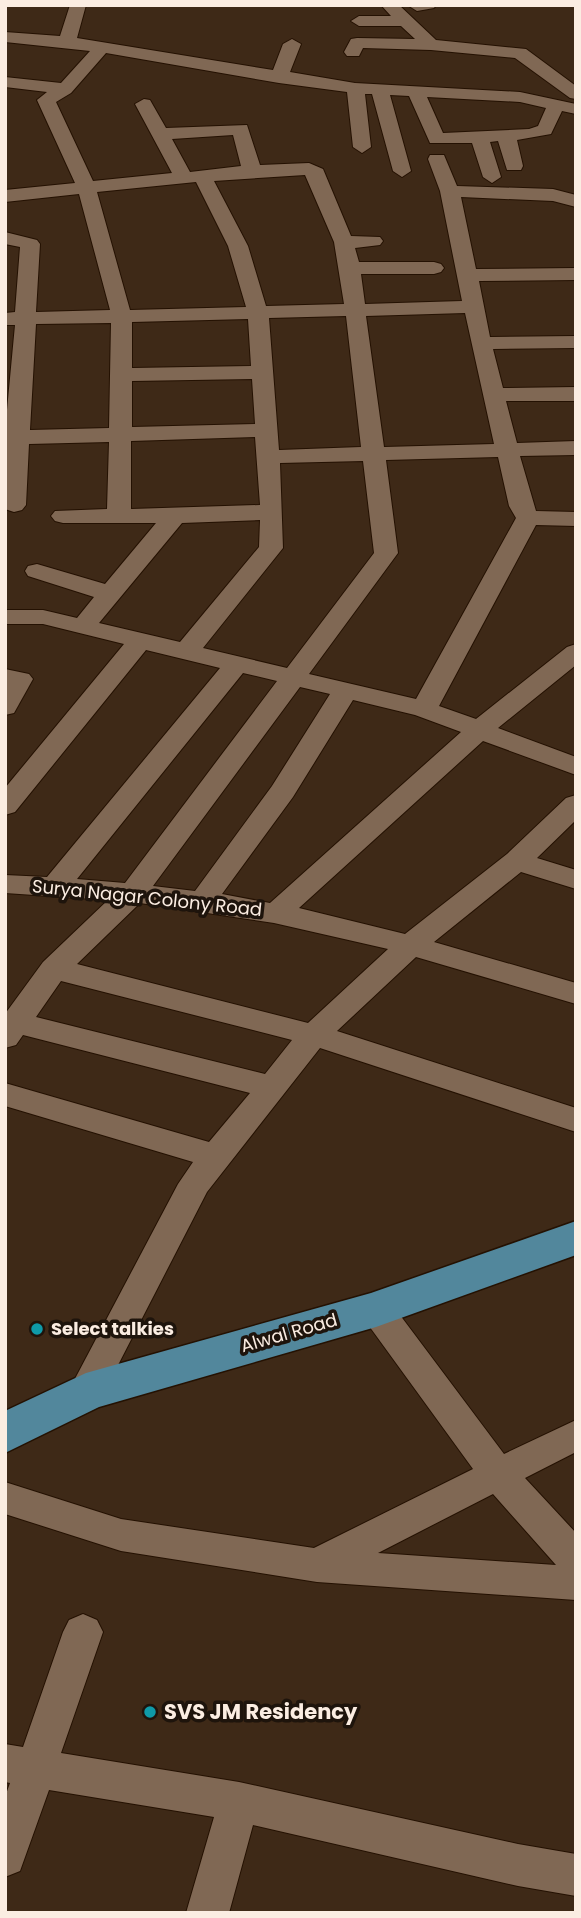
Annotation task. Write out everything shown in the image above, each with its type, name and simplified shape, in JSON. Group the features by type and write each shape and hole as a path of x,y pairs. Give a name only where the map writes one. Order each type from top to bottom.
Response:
{"main road":[{"name":"Alwal Road","path":"5,1433 86,1392 376,1309 576,1238"}],"street":[{"path":"67,42 78,5"},
{"path":"389,5 431,45"},
{"path":"417,6 428,5"},
{"path":"359,21 406,21"},
{"path":"5,37 67,42 279,78 380,91 416,93 518,84 556,106 576,109"},
{"path":"169,60 180,37"},
{"path":"354,52 357,43 361,43 431,45 520,53 576,94"},
{"path":"279,78 292,44"},
{"path":"102,48 65,89 46,100 86,187 122,317 119,516"},
{"path":"237,71 248,48"},
{"path":"518,84 531,61"},
{"path":"5,82 65,89"},
{"path":"355,88 362,146"},
{"path":"380,91 402,171"},
{"path":"416,93 436,139 545,130 556,106"},
{"path":"144,104 160,134 193,177 238,246 258,313 272,512 271,548 186,653"},
{"path":"160,134 241,129 252,171"},
{"path":"506,135 514,166"},
{"path":"479,136 492,177"},
{"path":"437,159 450,191 493,394 521,506 528,518"},
{"path":"5,196 252,171 309,169 328,173 350,268 353,311 386,553 132,894 54,969 11,1030 272,1087"},
{"path":"450,191 553,195 576,201"},
{"path":"5,238 30,244 16,320 12,438 14,505"},
{"path":"344,242 373,241"},
{"path":"350,268 434,268"},
{"path":"469,275 576,274"},
{"path":"16,320 474,307"},
{"path":"481,343 576,342"},
{"path":"122,375 262,372"},
{"path":"493,394 576,394"},
{"path":"12,438 266,430"},
{"path":"268,457 576,448"},
{"path":"63,516 175,516 272,512"},
{"path":"82,627 175,516"},
{"path":"528,518 576,520"},
{"path":"424,709 528,518"},
{"path":"37,571 111,594"},
{"path":"5,617 43,617 424,709 576,767"},
{"path":"5,806 140,641"},
{"path":"276,913 479,730 576,652"},
{"path":"55,886 237,664"},
{"path":"5,677 20,679 5,707"},
{"path":"202,901 283,791 346,690"},
{"path":"86,1392 194,1184 314,1035 410,945 517,861 576,804"},
{"path":"517,861 576,880"},
{"name":"Surya Nagar Colony Road","path":"5,884 55,886 202,901 276,913 410,945 576,994"},
{"path":"54,969 314,1035 576,1120"},
{"path":"5,1094 215,1156"},
{"path":"376,1309 497,1473 576,1560"},
{"path":"317,1565 576,1435"},
{"path":"5,1497 121,1535 317,1565 576,1583"},
{"path":"5,1857 21,1766 83,1632"},
{"path":"21,1766 239,1802 518,1865 576,1875"},
{"path":"207,1913 239,1802"}],"place":[{"name":"Select talkies","path":"37,1329"},
{"name":"SVS JM Residency","path":"150,1712"}]}
